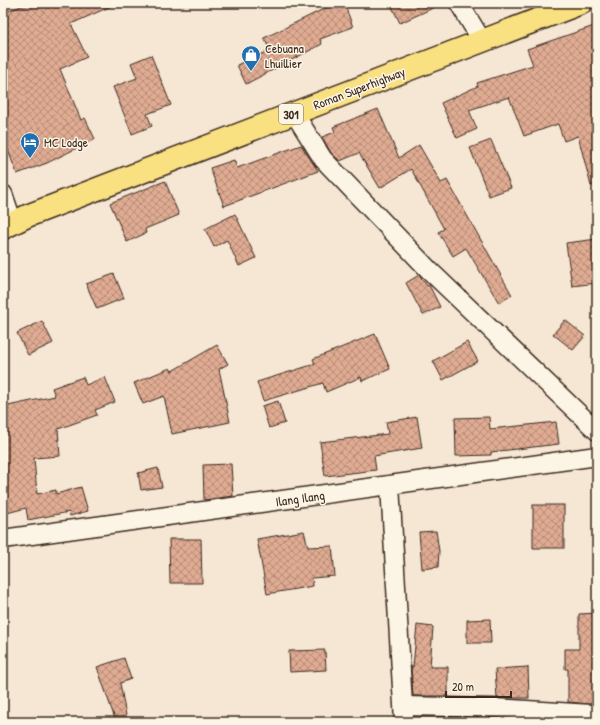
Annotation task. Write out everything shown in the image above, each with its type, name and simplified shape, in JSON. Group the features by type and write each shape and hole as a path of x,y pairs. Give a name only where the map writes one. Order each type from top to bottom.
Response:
{"main road":[{"name":"Roman Superhighway","path":"8,225 581,3"}],"street":[{"path":"459,3 482,41"},
{"path":"294,113 324,160 428,270 597,431"},
{"path":"3,194 8,225"},
{"name":"Ilang Ilang","path":"3,539 597,456"},
{"path":"390,485 404,714 493,708 593,716"}],"building":[{"path":"29,3 118,3 71,24 87,57 60,69 81,120 85,118 95,139 47,163 17,174 3,137 3,13"},
{"path":"336,3 344,3 353,27 320,39 322,44 246,84 237,65 270,50 264,38"},
{"path":"390,3 444,3 400,23"},
{"path":"597,25 597,185 591,186 578,136 564,141 558,124 524,136 509,97 469,110 477,129 457,138 441,103 478,86 477,83 533,65 527,49"},
{"path":"151,55 171,105 147,114 152,126 132,134 113,87 137,78 131,63"},
{"path":"378,109 399,158 419,145 441,183 447,180 512,295 499,303 466,248 453,256 438,232 444,229 411,169 380,188 359,153 340,161 331,153 322,137 335,132 333,127"},
{"path":"491,140 511,188 489,196 470,148"},
{"path":"301,145 318,171 224,206 210,168 234,160 237,168"},
{"path":"165,181 179,215 145,229 146,233 127,242 110,203"},
{"path":"235,214 256,258 239,266 227,240 214,247 205,229"},
{"path":"597,239 597,283 572,286 566,243"},
{"path":"114,274 124,298 97,309 86,284"},
{"path":"419,275 427,286 429,285 440,307 423,315 406,283"},
{"path":"565,320 585,336 573,350 553,334"},
{"path":"42,321 53,343 28,355 17,333"},
{"path":"375,334 390,369 362,381 361,377 326,392 323,383 263,401 257,382 315,364 313,359"},
{"path":"467,342 478,361 443,380 433,361"},
{"path":"217,345 228,364 219,369 230,422 172,434 164,396 143,404 134,383 170,368 172,371"},
{"path":"83,377 86,385 105,377 115,402 95,410 97,415 58,429 60,456 34,458 37,494 56,490 56,494 81,487 88,511 70,516 69,512 28,520 26,508 3,514 3,407 55,396 52,388"},
{"path":"278,401 285,423 269,428 262,406"},
{"path":"417,417 422,448 374,456 376,470 325,476 320,442 388,434 386,422"},
{"path":"489,417 490,429 556,422 559,444 491,452 491,455 456,456 455,418"},
{"path":"231,464 233,496 204,500 203,465"},
{"path":"158,468 162,487 141,490 138,473"},
{"path":"533,505 564,505 564,548 533,548"},
{"path":"304,531 308,547 332,546 335,576 312,578 313,586 267,594 257,539"},
{"path":"436,531 439,551 438,567 422,569 419,532"},
{"path":"169,539 201,539 202,583 170,583"},
{"path":"597,613 597,705 568,702 568,669 565,669 565,649 579,649 579,614"},
{"path":"490,619 491,643 467,643 467,620"},
{"path":"417,625 433,627 430,667 448,667 448,696 413,696 411,667 413,667"},
{"path":"325,650 326,670 290,672 289,651"},
{"path":"124,658 131,679 120,683 127,721 116,722 97,667"},
{"path":"528,667 529,698 497,698 495,669"}],"place":[{"name":"Cebuana Lhuillier","path":"251,72"},
{"name":"MC Lodge","path":"30,159"}]}
